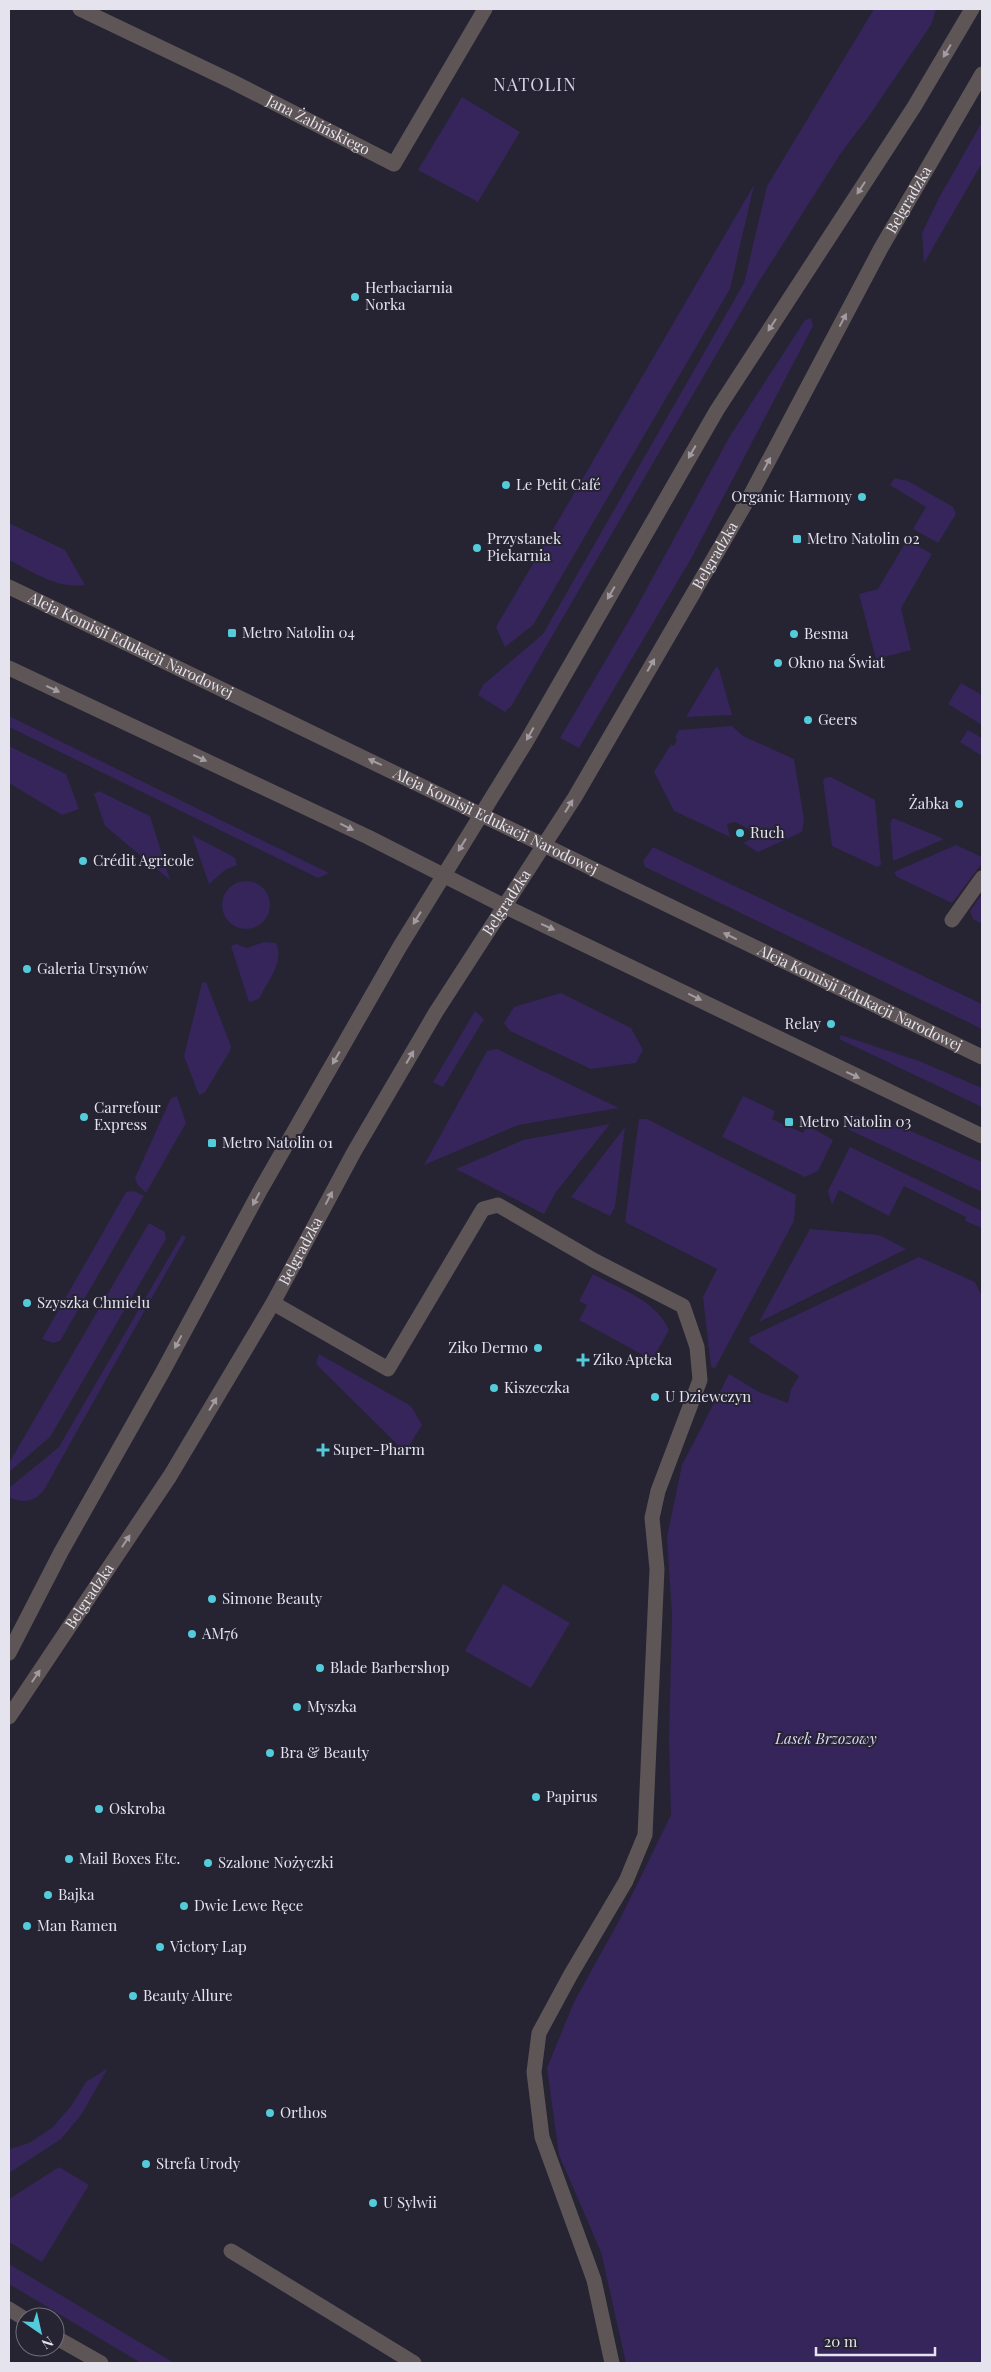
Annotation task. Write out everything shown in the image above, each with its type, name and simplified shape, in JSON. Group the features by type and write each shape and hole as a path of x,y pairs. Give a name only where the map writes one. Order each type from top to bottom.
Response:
{"street":[{"name":"Jana Żabińskiego","path":"80,9 233,82 394,164 485,9"},
{"path":"9,1654 61,1552 162,1373 261,1190 399,948 526,742 717,410 914,107 972,9"},
{"name":"Belgradzka","path":"9,1717 170,1476 273,1303 359,1144 456,980 544,847 751,494 881,248 982,74"},
{"name":"Aleja Komisji Edukacji Narodowej","path":"9,587 982,1057"},
{"path":"9,668 345,826 504,906 982,1136"},
{"path":"952,920 982,878"},
{"path":"273,1303 388,1369 482,1209 498,1205 595,1261 683,1306 697,1347 700,1380 658,1491 652,1518 657,1569 645,1835 626,1881 570,1974 539,2033 534,2072 542,2136 594,2280 612,2363"},
{"path":"231,2251 414,2363"},
{"path":"65,2342 100,2363"}],"green space":[{"path":"874,9 936,9 931,25 869,116 841,153 758,283 512,705 505,712 478,695 483,685 543,634 744,283 767,186"},
{"path":"462,97 520,132 478,202 418,170"},
{"path":"982,122 982,163 924,263 922,233 939,198"},
{"path":"754,185 730,289 533,625 505,647 496,627"},
{"path":"811,318 813,326 692,557 579,748 560,738 635,610 730,436 805,320"},
{"path":"895,478 908,481 953,507 956,514 938,543 913,529 926,507 890,485"},
{"path":"9,523 65,550 85,585 65,585 55,582 9,560"},
{"path":"907,540 932,554 901,608 911,650 876,659 859,594 878,589"},
{"path":"716,667 719,669 732,715 686,717"},
{"path":"961,683 982,695 982,725 948,704"},
{"path":"9,716 329,873 318,878 9,727"},
{"path":"732,726 743,736 794,759 804,819 802,832 758,852 743,843 751,839 749,829 735,822 727,824 730,837 674,811 654,772 671,744 674,746 677,739 675,737 679,730"},
{"path":"968,730 982,738 982,756 960,742"},
{"path":"9,746 66,774 79,809 62,815 9,783"},
{"path":"831,777 875,800 881,865 877,867 832,846 823,781 825,778"},
{"path":"99,791 150,816 170,880 105,826 94,794"},
{"path":"893,818 944,839 893,861 890,823"},
{"path":"192,835 235,858 237,865 225,870 209,884"},
{"path":"956,845 982,857 982,863 952,903 897,877 894,872"},
{"path":"653,847 982,1004 982,1029 645,867 643,861"},
{"path":"241,881 251,881 263,888 270,900 270,910 263,922 251,929 241,929 233,925 226,918 222,910 222,900 226,892 233,885"},
{"path":"982,894 982,924 973,919 970,911"},
{"path":"264,942 276,943 278,950 277,965 259,999 249,1002 231,946 236,944 247,948"},
{"path":"206,982 231,1046 230,1051 205,1092 199,1095 184,1056 202,983"},
{"path":"561,993 631,1028 643,1050 636,1063 591,1069 510,1031 504,1023 514,1007"},
{"path":"475,1011 484,1019 443,1087 433,1082"},
{"path":"841,1035 919,1061 982,1088 982,1107 839,1039"},
{"path":"497,1049 619,1108 518,1125 424,1165 487,1051"},
{"path":"177,1096 186,1123 146,1193 137,1184 135,1178 171,1098"},
{"path":"743,1096 775,1111 772,1119 803,1133 807,1125 833,1140 818,1171 805,1177 722,1137"},
{"path":"846,1113 897,1125 982,1162 982,1192 843,1127"},
{"path":"639,1119 647,1119 796,1195 794,1221 715,1368 711,1367 703,1297 717,1269 625,1222"},
{"path":"610,1124 556,1192 544,1214 456,1169 523,1140"},
{"path":"625,1127 615,1207 610,1216 571,1197"},
{"path":"850,1147 982,1211 982,1228 965,1221 966,1217 904,1186 889,1216 839,1190 832,1205 828,1191"},
{"path":"134,1191 144,1196 60,1341 53,1343 42,1339 126,1192"},
{"path":"149,1223 165,1232 166,1239 50,1437 9,1472 9,1463"},
{"path":"810,1229 879,1235 906,1249 759,1322"},
{"path":"182,1235 186,1237 44,1490 37,1497 28,1501 19,1501 9,1497 9,1488 59,1447"},
{"name":"Lasek Brzozowy","path":"919,1257 975,1282 982,1296 982,2363 626,2363 601,2252 559,2155 547,2068 574,2002 621,1917 671,1815 669,1740 672,1615 667,1537 682,1465 729,1374 759,1392 788,1403 791,1389 799,1376 749,1342 750,1337"},
{"path":"593,1274 636,1296 663,1320 669,1330 652,1360 579,1320 587,1305 579,1301"},
{"path":"319,1354 411,1406 422,1425 405,1452 316,1364"},
{"path":"503,1584 570,1623 531,1688 465,1651"},
{"path":"108,2068 81,2115 61,2139 9,2173 9,2149 29,2143 52,2128 71,2106 86,2082"},
{"path":"59,2167 89,2185 42,2262 9,2242 9,2199"},
{"path":"9,2264 174,2363 141,2363 65,2318 65,2307 47,2307 9,2284"}],"place":[{"name":"Herbaciarnia Norka","path":"355,297"},
{"name":"Le Petit Café","path":"506,485"},
{"name":"Organic Harmony","path":"862,497"},
{"name":"Metro Natolin 02","path":"797,539"},
{"name":"Przystanek Piekarnia","path":"477,548"},
{"name":"Metro Natolin 04","path":"232,633"},
{"name":"Besma","path":"794,634"},
{"name":"Okno na Świat","path":"778,663"},
{"name":"Geers","path":"808,720"},
{"name":"Żabka","path":"959,804"},
{"name":"Ruch","path":"740,833"},
{"name":"Crédit Agricole","path":"83,861"},
{"name":"Galeria Ursynów","path":"27,969"},
{"name":"Relay","path":"831,1024"},
{"name":"Carrefour Express","path":"84,1117"},
{"name":"Metro Natolin 03","path":"789,1122"},
{"name":"Metro Natolin 01","path":"212,1143"},
{"name":"Szyszka Chmielu","path":"27,1303"},
{"name":"Ziko Dermo","path":"538,1348"},
{"name":"Ziko Apteka","path":"583,1360"},
{"name":"Kiszeczka","path":"494,1388"},
{"name":"U Dziewczyn","path":"655,1397"},
{"name":"Super-Pharm","path":"323,1450"},
{"name":"Simone Beauty","path":"212,1599"},
{"name":"AM76","path":"192,1634"},
{"name":"Blade Barbershop","path":"320,1668"},
{"name":"Myszka","path":"297,1707"},
{"name":"Bra & Beauty","path":"270,1753"},
{"name":"Papirus","path":"536,1797"},
{"name":"Oskroba","path":"99,1809"},
{"name":"Mail Boxes Etc.","path":"69,1859"},
{"name":"Szalone Nożyczki","path":"208,1863"},
{"name":"Bajka","path":"48,1895"},
{"name":"Dwie Lewe Ręce","path":"184,1906"},
{"name":"Man Ramen","path":"27,1926"},
{"name":"Victory Lap","path":"160,1947"},
{"name":"Beauty Allure","path":"133,1996"},
{"name":"Orthos","path":"270,2113"},
{"name":"Strefa Urody","path":"146,2164"},
{"name":"U Sylwii","path":"373,2203"}],"district":[{"name":"NATOLIN","path":"535,85"}]}
